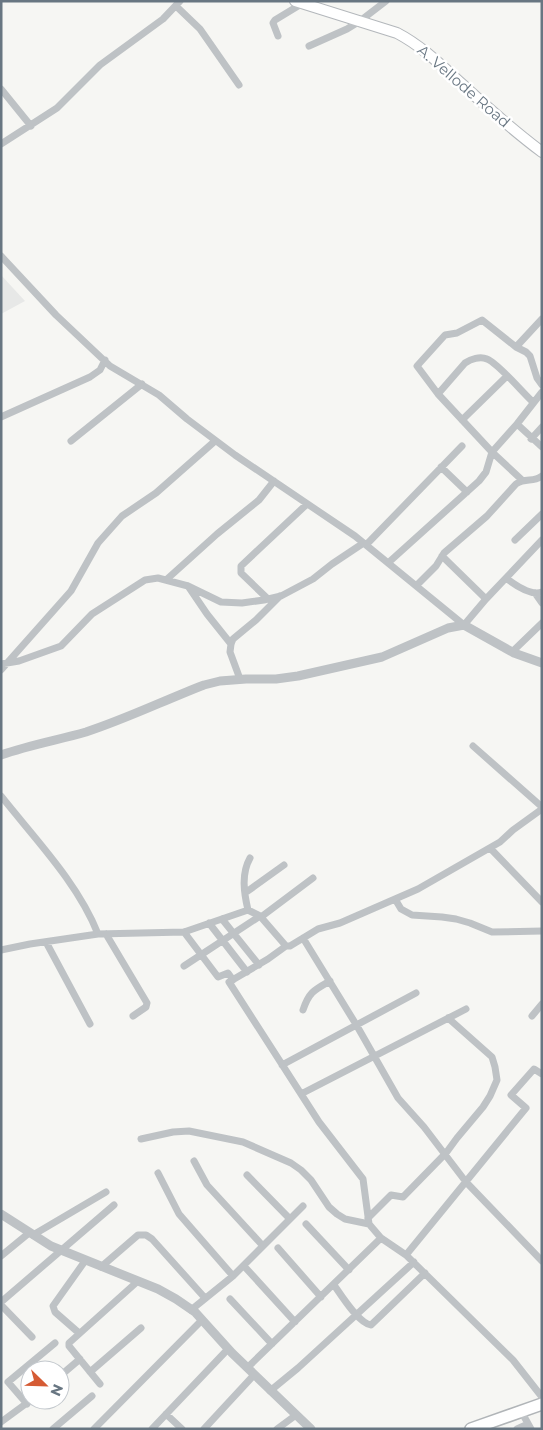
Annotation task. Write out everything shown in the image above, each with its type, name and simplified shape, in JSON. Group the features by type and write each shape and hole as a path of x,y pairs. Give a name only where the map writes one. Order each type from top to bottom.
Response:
{"highway":[{"path":"471,1429 526,1420 542,1404"},
{"path":"493,1429 526,1420 542,1411"}],"main road":[{"name":"A. Vellode Road","path":"304,3 397,33 410,40 425,50 497,115 542,152"}],"street":[{"path":"309,46 360,21 386,1"},
{"path":"278,36 273,23 275,20 304,3"},
{"path":"1,144 57,108 100,65 163,19 178,4 200,29 239,85"},
{"path":"1,89 31,126"},
{"path":"1,256 56,315 110,366 159,395 187,420 215,441 363,543 464,625 512,652 542,663"},
{"path":"516,347 542,319"},
{"path":"522,480 492,452 438,394 417,366 445,334 457,332 482,320 530,356 535,372 542,384"},
{"path":"438,394 465,363 473,359 487,358 533,402"},
{"path":"1,417 90,377 100,370 105,360"},
{"path":"535,372 542,365"},
{"path":"462,420 507,376"},
{"path":"71,441 142,384"},
{"path":"388,563 483,477 492,452 542,392"},
{"path":"517,424 542,447"},
{"path":"531,438 542,427"},
{"path":"1,670 72,591 98,543 122,516 156,493 215,441"},
{"path":"1,664 19,661 61,646 92,614 145,580 158,578 188,586 221,602 242,603 280,596 314,579 332,564 356,549 462,446"},
{"path":"442,467 467,492"},
{"path":"417,585 436,566 442,556 487,516 522,480 538,479 542,476"},
{"path":"166,580 217,534 259,500 274,481"},
{"path":"268,599 241,573 241,566 307,504"},
{"path":"515,540 542,514"},
{"path":"1,755 12,750 67,738 204,685 240,679 276,679 298,676 382,657 448,628 464,625 542,540"},
{"path":"442,556 486,599"},
{"path":"506,578 518,586 538,592 542,604"},
{"path":"188,586 231,644"},
{"path":"240,679 230,652 233,639 256,620 280,596"},
{"path":"512,652 542,623"},
{"path":"473,746 542,808 500,842 418,889 340,923 318,929 290,946 286,946 230,982 319,1122 363,1179 368,1221 381,1238 414,1262 513,1360 542,1397"},
{"path":"1,796 66,878 147,1003 146,1007 133,1016"},
{"path":"1,808 9,807"},
{"path":"490,848 542,902"},
{"path":"248,910 244,872 250,858"},
{"path":"245,894 284,865"},
{"path":"184,966 261,916 314,878"},
{"path":"396,899 402,909 412,915 456,919 492,932 542,931"},
{"path":"1,950 102,934 184,932 248,910 261,916 286,946"},
{"path":"222,919 258,965"},
{"path":"209,923 247,972"},
{"path":"184,932 218,977 228,973 233,980"},
{"path":"303,938 357,1026 398,1098 446,1154 466,1182 542,1261"},
{"path":"46,942 90,1024"},
{"path":"303,1010 308,997 313,991 330,982"},
{"path":"282,1065 416,993"},
{"path":"532,1016 542,1004"},
{"path":"301,1094 466,1009"},
{"path":"368,1221 391,1195 403,1197 446,1154 456,1138 487,1102 496,1086 498,1076 492,1057 448,1018"},
{"path":"406,1255 526,1108 511,1095 534,1069 542,1074"},
{"path":"141,1139 173,1132 189,1131 243,1142 291,1163 301,1170 329,1207 337,1214 345,1218 368,1221"},
{"path":"194,1161 207,1185 263,1246"},
{"path":"158,1173 179,1214 233,1276"},
{"path":"247,1175 289,1218"},
{"path":"1,1256 31,1234 106,1192"},
{"path":"32,1337 1,1303 114,1205"},
{"path":"191,1310 244,1266 289,1218 303,1206"},
{"path":"1,1214 31,1234 62,1251 158,1289 191,1310 270,1391 311,1429"},
{"path":"306,1224 349,1270"},
{"path":"101,1268 138,1235 146,1235 152,1239 205,1298"},
{"path":"204,1429 272,1344 381,1238"},
{"path":"278,1248 321,1297"},
{"path":"79,1333 55,1312 53,1306 85,1261"},
{"path":"270,1391 298,1368 414,1262"},
{"path":"244,1266 295,1322"},
{"path":"334,1285 356,1314 366,1324 371,1325 425,1274"},
{"path":"100,1384 69,1346 69,1343 138,1281"},
{"path":"230,1299 272,1344"},
{"path":"94,1429 202,1320"},
{"path":"90,1372 141,1328"},
{"path":"35,1360 55,1343"},
{"path":"152,1429 228,1349"},
{"path":"70,1368 80,1359"},
{"path":"20,1372 8,1382 20,1393"},
{"path":"54,1429 92,1396"},
{"path":"5,1429 1,1423 20,1409"},
{"path":"166,1414 182,1429"},
{"path":"277,1429 296,1415"},
{"path":"517,1429 526,1420"}],"shaded area":[{"path":"1,275 25,301 1,314"}]}
